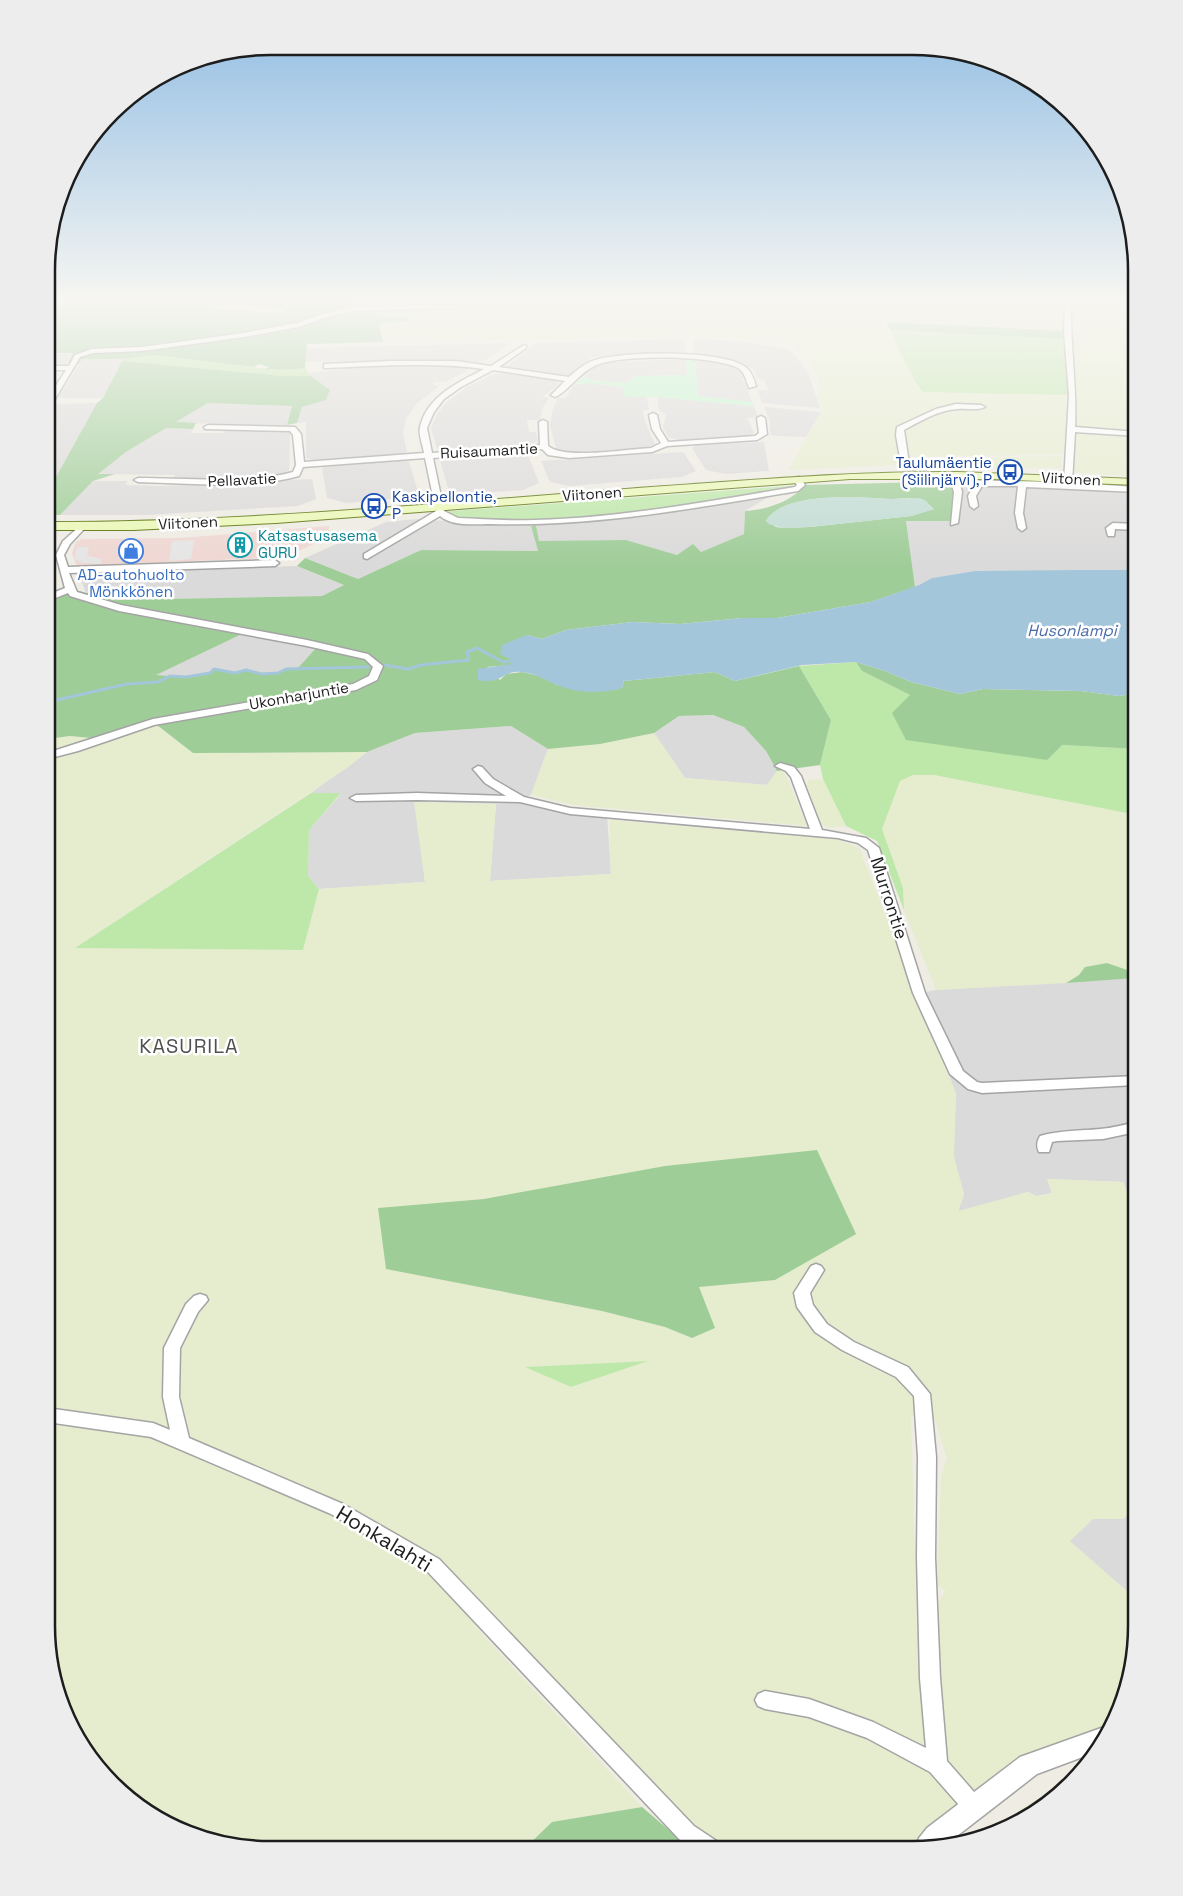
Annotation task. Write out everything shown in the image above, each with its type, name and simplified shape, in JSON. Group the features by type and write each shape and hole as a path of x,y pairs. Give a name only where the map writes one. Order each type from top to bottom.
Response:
{"main road":[{"name":"Viitonen","path":"55,526 81,528 440,509 796,479 923,474 1068,482 1128,482"}],"street":[{"path":"452,389 442,397 430,412 423,428 440,509 446,517 457,521 494,523 590,519 658,512 793,490 800,487 796,479"},
{"path":"555,395 561,389"},
{"path":"1068,482 1072,389"},
{"path":"911,469 905,464 900,429 938,409 963,406 981,407"},
{"path":"653,415 656,429 666,444"},
{"name":"Ruisaumantie","path":"429,455 544,447 551,453 570,456 652,450 666,444 761,437 763,434 761,418"},
{"path":"543,422 544,447"},
{"path":"208,427 292,429 298,434 300,465"},
{"path":"1071,429 1128,433"},
{"name":"Pellavatie","path":"138,480 200,482 282,478 296,474 300,465 429,455"},
{"path":"923,474 925,482 1022,484 1068,482 1128,489"},
{"path":"954,523 958,492 955,482"},
{"path":"974,506 972,496 977,490 978,482"},
{"path":"1022,484 1019,513 1022,528"},
{"path":"367,556 440,509"},
{"path":"1111,534 1110,528 1115,525 1128,526"},
{"path":"55,595 72,589 67,582 60,555 66,544 81,528"},
{"path":"55,555 60,555"},
{"path":"65,570 275,563"},
{"name":"Ukonharjuntie","path":"55,754 102,744 133,727 153,722 356,687 373,678 378,666 368,657 308,642 120,608 73,594 72,589"},
{"path":"780,766 790,770 796,776 817,833"},
{"name":"Murrontie","path":"478,769 489,780 520,799 570,811 838,834 862,840 873,848 919,993 957,1074 973,1086 982,1088 1128,1081"},
{"path":"356,798 390,795 471,799 520,799"},
{"path":"1044,1148 1045,1139 1056,1136 1103,1134 1128,1129"},
{"path":"816,1270 802,1292 805,1307 821,1328 848,1346 902,1372 922,1394 927,1457 926,1558 930,1678 937,1765"},
{"path":"181,1442 171,1397 172,1348 192,1308 200,1300"},
{"name":"Honkalahti","path":"55,1415 153,1430 337,1509 433,1565 687,1833 699,1841"},
{"path":"765,1700 809,1708 873,1730 937,1765 974,1807"},
{"path":"934,1840 1029,1765 1095,1741"}],"shaded area":[{"path":"63,389 107,389 103,398 58,398"},
{"path":"435,389 416,404 406,419 403,433 407,452 315,461 306,458 306,422 297,423 302,407 326,400 330,390"},
{"path":"464,389 552,389 542,397 549,398 542,409 540,420 527,420 529,432 536,432 538,441 529,445 444,451 437,449 431,428 437,414 446,403"},
{"path":"571,389 623,389 625,397 647,397 649,410 643,410 645,422 655,444 649,448 567,453 557,451 550,426 552,412 558,398 566,398"},
{"path":"697,389 747,389 752,402 698,396"},
{"path":"814,389 820,408 762,403 758,390"},
{"path":"657,397 754,406 758,417 747,418 754,433 747,437 678,440 668,437 663,427 666,415 659,410"},
{"path":"98,403 55,479 55,405"},
{"path":"208,403 292,406 287,425 175,423"},
{"path":"764,407 821,412 806,437 776,436 770,434 770,421"},
{"path":"166,428 193,429 191,433 223,433 225,430 285,431 290,433 289,471 280,475 174,479 175,475 97,474 126,452"},
{"path":"764,442 769,471 726,474 706,470 692,448 696,445"},
{"path":"683,452 696,471 682,477 569,486 550,482 541,461"},
{"path":"527,453 539,483 523,490 464,494 449,492 440,460 447,457"},
{"path":"403,460 409,462 419,495 346,503 327,498 322,468"},
{"path":"312,479 316,499 298,506 147,515 60,515 93,481 127,481 126,485 162,486"},
{"path":"963,485 1128,493 1128,525 1109,524 1110,527 1128,528 1128,570 975,571 932,578 915,587 906,521 958,521"},
{"path":"772,495 745,511 744,534 701,552 693,545 677,555 626,540 539,542 536,525 543,522"},
{"path":"820,498 919,498 925,500 934,509 911,516 810,527 783,528 769,524 766,521 782,507 794,503"},
{"path":"416,519 477,523 534,523 531,526 538,551 421,550 358,579 305,558 386,522"},
{"path":"329,526 329,537 285,557 81,566 76,564 72,553 76,542 82,539 180,538"},
{"path":"194,540 191,559 169,561 172,541"},
{"path":"77,547 89,547 87,556 102,559 100,564 82,563 74,559"},
{"path":"253,565 253,567 297,566 344,585 322,596 113,600 86,593 80,576 83,574"},
{"path":"244,633 316,648 296,670 286,669 278,673 262,674 246,670 235,673 214,669 210,673 186,677 155,675"},
{"path":"713,715 744,727 766,751 777,771 767,785 685,778 654,733 679,716"},
{"path":"511,726 548,749 531,795 522,799 570,811 607,814 611,874 490,881 496,804 415,802 425,882 319,889 308,876 309,830 341,794 311,793 367,752 415,733"},
{"path":"1128,978 1128,1195 1123,1182 1048,1179 1052,1193 1036,1196 1028,1192 958,1212 964,1194 953,1156 956,1094 919,993 936,990"},
{"path":"1128,1514 1128,1592 1069,1541 1093,1519 1123,1519"}],"green space":[{"path":"107,389 330,390 326,400 302,407 297,423 287,425 292,406 208,403 176,422 196,423 193,429 166,428 126,452 98,474 115,474 93,481 60,515 55,515 55,479 97,403 103,398"},
{"path":"623,389 697,389 698,396 752,402 754,406 657,397 625,397"},
{"path":"817,389 921,389 923,392 929,389 1128,389 1128,475 1069,472 1069,454 899,457 898,465 788,470 821,412"},
{"path":"921,389 1073,389 1073,395 923,392"},
{"path":"1062,456 1061,468 917,466 910,463 930,459"},
{"path":"925,482 955,482 963,485 958,521 906,521 915,587 871,602 777,618 743,618 680,624 633,622 566,630 542,639 527,635 511,665 487,667 500,680 506,674 522,672 539,676 557,685 622,688 624,681 715,672 735,681 799,666 831,720 820,765 777,771 766,751 744,727 713,715 679,716 654,733 600,744 548,749 511,726 415,733 367,752 193,753 153,722 102,739 70,736 55,738 55,591 64,587 113,600 322,596 344,585 297,566 305,558 358,579 421,550 538,551 531,526 536,525 539,541 626,540 677,555 693,544 701,552 744,534 745,511 766,508 780,503 798,492 798,489 805,485","holes":["833,497 910,498 934,509 911,516 810,527 783,528 776,527 766,521 782,507 807,500","244,633 316,648 296,670 286,669 278,673 262,674 246,670 235,673 214,669 210,673 186,677 156,675"]},
{"path":"801,485 800,487 658,512 555,522 457,521 440,512"},
{"path":"856,662 862,671 910,695 1062,745 1128,749 1128,813 934,775 913,775 900,781 882,829 903,888 904,910 877,841 846,826 823,779 820,765 831,720 799,666"},
{"path":"856,662 911,682 960,694 983,689 1081,691 1119,696 1128,694 1128,749 1062,745 1047,760 906,740 892,713 910,695 862,671"},
{"path":"153,722 193,753 367,752 347,768 76,947 303,950 319,889 425,882 414,802 496,804 490,881 611,874 609,820 836,839 859,848 956,1094 954,1156 964,1195 958,1211 1028,1192 1036,1196 1052,1194 1047,1179 1123,1182 1128,1195 1128,1514 1123,1519 1093,1519 1070,1541 1128,1592 1128,1640 1121,1682 1112,1709 1095,1741 1029,1765 934,1840 699,1841 687,1833 524,1661 472,1623 642,1807 552,1822 532,1841 256,1841 214,1834 187,1825 150,1805 128,1788 108,1768 91,1746 71,1709 62,1682 55,1640 55,738 70,736 102,739","holes":["484,1199 775,1280 698,1287 692,1338 665,1327 602,1311 386,1269 378,1209","645,1361 571,1387 526,1367","911,1415 935,1420 947,1458 941,1476 937,1585 946,1591 917,1633"]},
{"path":"654,733 685,778 767,785 777,771 784,771 807,826 574,805 531,795 548,749 600,744"},
{"path":"913,775 934,775 1128,813 1128,970 1107,963 1085,967 1079,975 1066,983 936,990 904,910 903,888 882,829 900,780"},
{"path":"823,779 846,826 830,828 821,824 807,785 809,780"},
{"path":"311,793 341,793 309,830 308,876 319,889 303,950 75,948"},
{"path":"1107,963 1128,970 1128,979 1066,983 1079,975 1085,967"},
{"path":"817,1150 856,1234 775,1280 699,1287 715,1328 692,1338 665,1327 602,1311 386,1269 378,1208 484,1199 665,1166"},
{"path":"648,1361 571,1387 525,1367"},
{"path":"1054,1789 1033,1805 1016,1815 1021,1809"},
{"path":"642,1807 682,1841 532,1841 552,1822"}],"water":[{"name":"Husonlampi","path":"1128,570 1128,694 1119,696 1081,691 983,689 960,694 911,682 856,662 802,665 735,681 715,672 624,681 622,688 598,692 564,688 535,675 521,672 510,673 492,681 478,680 478,669 511,664 514,661 500,654 502,645 527,635 542,639 566,630 633,622 680,624 743,618 777,618 871,602 919,585 932,578 975,571"}],"waterway":[{"path":"384,665 408,669 421,665 469,660 467,652 477,648 503,662 514,661"},
{"path":"55,700 127,684 158,682 170,676 186,677 210,673 214,669 235,673 246,670 262,674 278,673 286,669 368,667"}],"place":[{"name":"Taulumäentie (Siilinjärvi), P","path":"1010,472"},
{"name":"Kaskipellontie, P","path":"374,506"},
{"name":"Katsastusasema GURU","path":"240,545"},
{"name":"AD-autohuolto Mönkkönen","path":"131,551"}],"district":[{"name":"KASURILA","path":"189,1046"}]}
